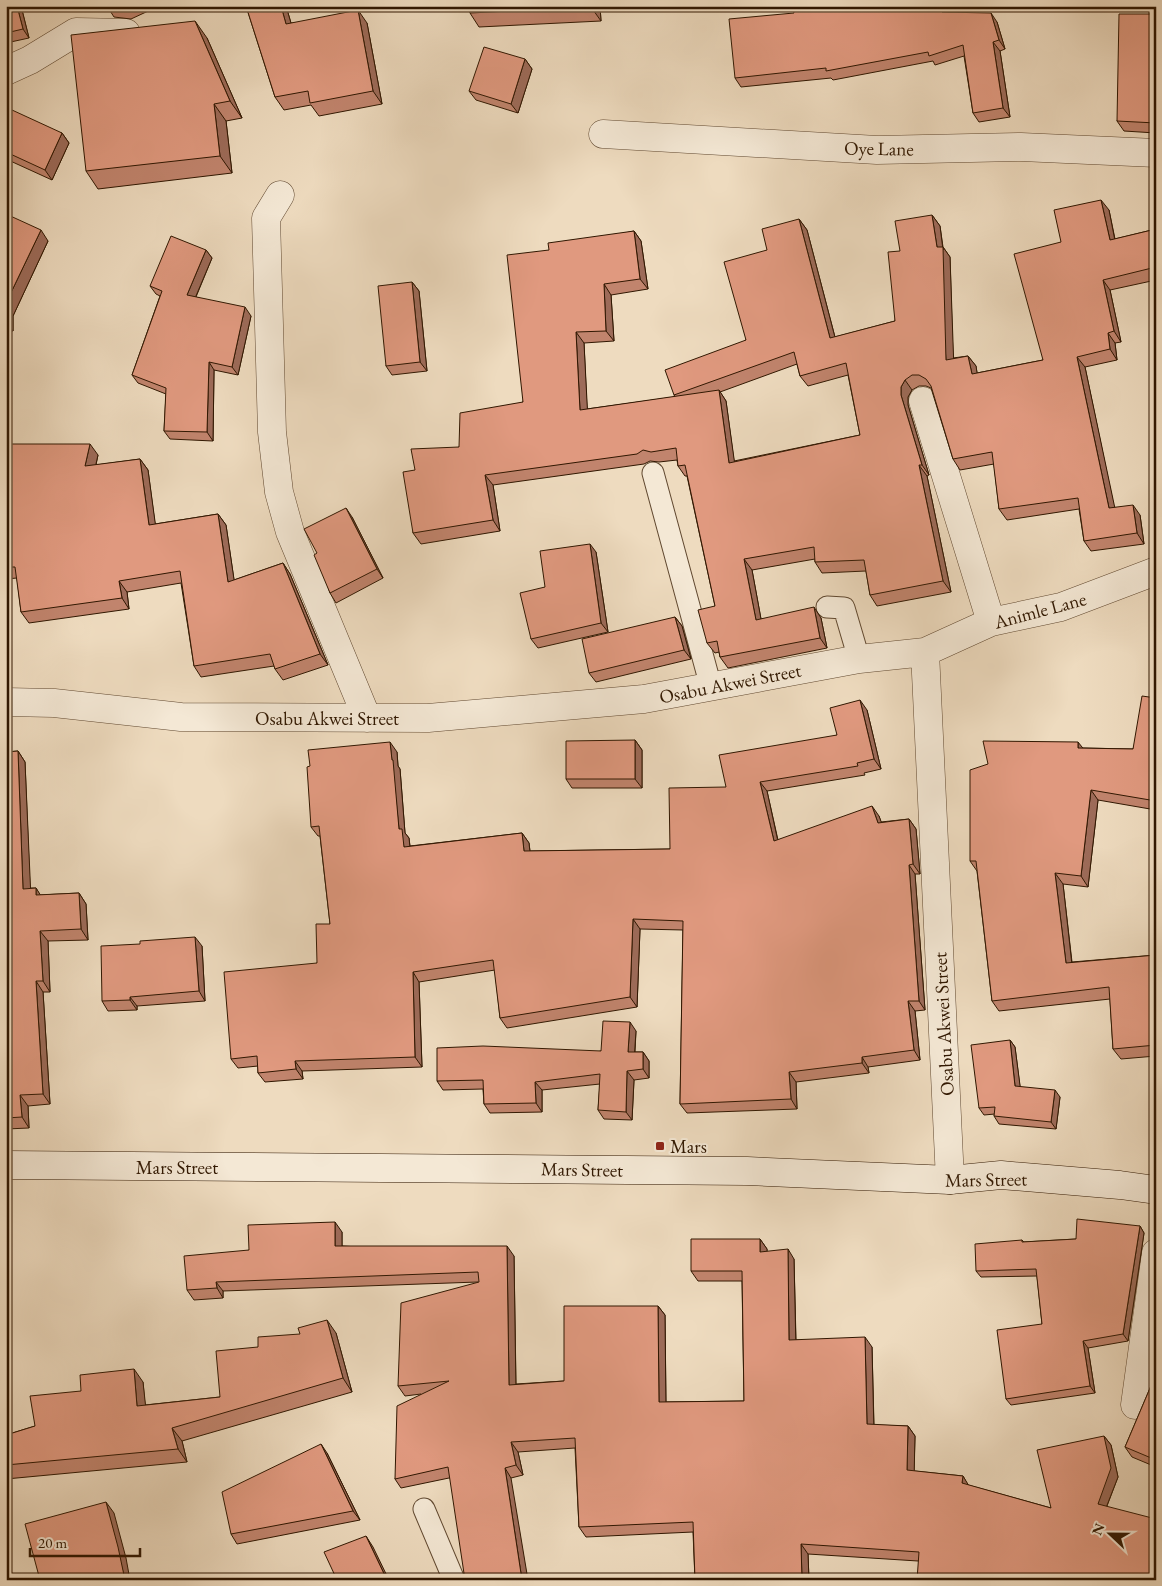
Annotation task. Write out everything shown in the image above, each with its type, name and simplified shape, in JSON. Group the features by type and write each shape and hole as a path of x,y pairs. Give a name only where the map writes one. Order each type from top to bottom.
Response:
{"street":[{"path":"6,71 30,60 76,32 126,33"},
{"name":"Oye Lane","path":"602,134 877,150 1021,146 1156,153"},
{"path":"280,195 266,218 272,432 279,492 290,532 367,718"},
{"path":"923,401 991,622"},
{"name":"Animle Lane","path":"925,652 991,622 1062,607 1156,571"},
{"name":"Osabu Akwei Street","path":"6,702 54,703 181,717 428,718 537,710 644,699 859,658 925,652 950,1180"},
{"name":"Mars Street","path":"6,1165 747,1171 950,1180 1001,1175 1120,1185 1156,1190"},
{"path":"1135,1405 1156,1253"}],"lane":[{"path":"653,473 711,687"},
{"path":"827,608 844,608 859,658"},
{"path":"424,1509 454,1580"}],"building":[{"path":"6,6 17,6 23,29 6,33"},
{"path":"107,6 133,6 125,10 108,8"},
{"path":"246,6 281,6 286,24 358,10 373,91 310,103 308,91 275,97"},
{"path":"469,6 591,6 591,7 470,13"},
{"path":"793,6 942,6 942,12 991,13 999,40 993,42 1003,108 973,113 963,45 929,56 928,52 826,71 826,68 735,78 729,19 794,13"},
{"path":"1119,14 1156,14 1156,123 1117,121"},
{"path":"195,21 230,101 214,104 220,156 86,171 71,35"},
{"path":"484,47 525,59 511,104 469,91"},
{"path":"12,110 62,133 45,170 6,152 6,120"},
{"path":"1101,200 1110,240 1156,229 1156,267 1103,280 1114,331 1108,333 1110,349 1077,357 1109,508 1133,505 1137,533 1084,541 1078,498 999,509 992,452 953,459 931,386 926,379 919,375 912,375 905,380 901,387 901,395 922,465 919,465 943,581 870,595 864,560 815,562 814,547 744,559 756,620 814,607 820,638 720,657 717,641 707,643 698,610 715,606 685,465 678,466 676,448 651,452 643,450 637,454 485,475 493,520 413,533 403,472 415,470 411,449 459,447 460,413 523,402 507,255 549,250 548,243 634,231 640,279 604,284 606,331 576,332 580,410 719,390 729,463 860,435 846,363 800,376 794,352 674,395 665,370 746,340 724,262 767,250 762,229 799,219 830,338 895,321 888,252 900,251 895,221 932,215 937,247 943,247 946,360 968,356 972,374 1043,360 1014,254 1061,242 1054,210"},
{"path":"6,214 41,230 6,303"},
{"path":"171,236 206,250 187,295 245,307 232,367 209,362 207,432 164,431 166,388 132,375 162,291 150,286"},
{"path":"412,282 420,362 386,366 378,286"},
{"path":"6,444 90,444 85,466 140,459 149,525 218,514 228,582 283,563 320,654 275,669 270,654 194,666 180,571 119,581 122,598 21,612 15,567 6,567"},
{"path":"346,508 377,569 330,593 314,555 317,553 304,529"},
{"path":"590,544 601,623 531,639 520,593 545,587 540,551"},
{"path":"675,617 684,650 589,673 582,639"},
{"path":"1142,696 1156,698 1156,801 1091,790 1081,876 1055,873 1066,963 1156,955 1156,1045 1113,1049 1109,987 992,1001 976,861 970,861 970,770 988,764 983,741 1078,742 1078,748 1133,749"},
{"path":"860,700 874,759 857,763 858,766 760,782 774,841 872,806 878,823 909,819 913,864 909,865 919,1001 908,1001 914,1050 862,1057 862,1063 789,1072 791,1099 680,1104 683,921 633,919 630,997 500,1018 493,960 413,972 415,1057 295,1061 296,1069 258,1073 257,1056 231,1059 224,972 317,963 316,924 330,924 319,826 311,827 307,767 310,766 308,750 390,742 399,829 402,829 404,847 522,833 524,851 670,849 669,788 726,787 719,755 837,735 830,708"},
{"path":"635,740 635,779 566,779 566,741"},
{"path":"18,751 23,889 36,888 36,895 79,893 81,929 40,931 43,981 36,981 43,1094 20,1095 22,1117 6,1118 6,752"},
{"path":"195,937 199,991 130,997 130,1000 102,1001 101,946 140,944 140,941"},
{"path":"603,1021 630,1022 628,1052 643,1052 643,1069 627,1071 626,1112 598,1110 600,1074 535,1082 536,1103 484,1104 483,1080 437,1081 437,1048 483,1046 601,1051"},
{"path":"1010,1040 1015,1086 1055,1090 1051,1122 994,1116 995,1107 979,1108 971,1045"},
{"path":"1077,1219 1140,1226 1123,1334 1083,1341 1090,1386 1006,1399 997,1330 1042,1324 1036,1269 976,1271 975,1244 1022,1240 1022,1242 1076,1239"},
{"path":"335,1222 335,1246 507,1246 509,1385 564,1381 564,1306 658,1306 659,1402 744,1401 742,1271 691,1271 691,1239 760,1239 760,1252 788,1249 789,1340 865,1337 867,1424 908,1426 907,1470 963,1476 962,1483 1051,1508 1037,1450 1104,1436 1111,1468 1098,1504 1156,1519 1156,1580 917,1580 919,1552 801,1544 802,1580 695,1580 693,1522 579,1527 575,1438 511,1442 516,1465 505,1468 522,1580 465,1580 448,1467 395,1479 397,1406 449,1381 398,1386 401,1303 479,1282 478,1272 216,1282 217,1288 187,1290 184,1256 249,1250 248,1225"},
{"path":"327,1320 343,1378 172,1428 178,1449 6,1465 6,1435 35,1426 30,1396 81,1391 80,1375 134,1369 137,1406 220,1397 216,1351 258,1347 258,1337 300,1334 298,1328"},
{"path":"1156,1374 1156,1460 1125,1447"},
{"path":"321,1444 353,1511 231,1534 222,1492"},
{"path":"106,1502 125,1580 40,1580 25,1524"},
{"path":"366,1536 387,1580 337,1580 324,1552"}],"place":[{"name":"Mars","path":"660,1146"}]}
